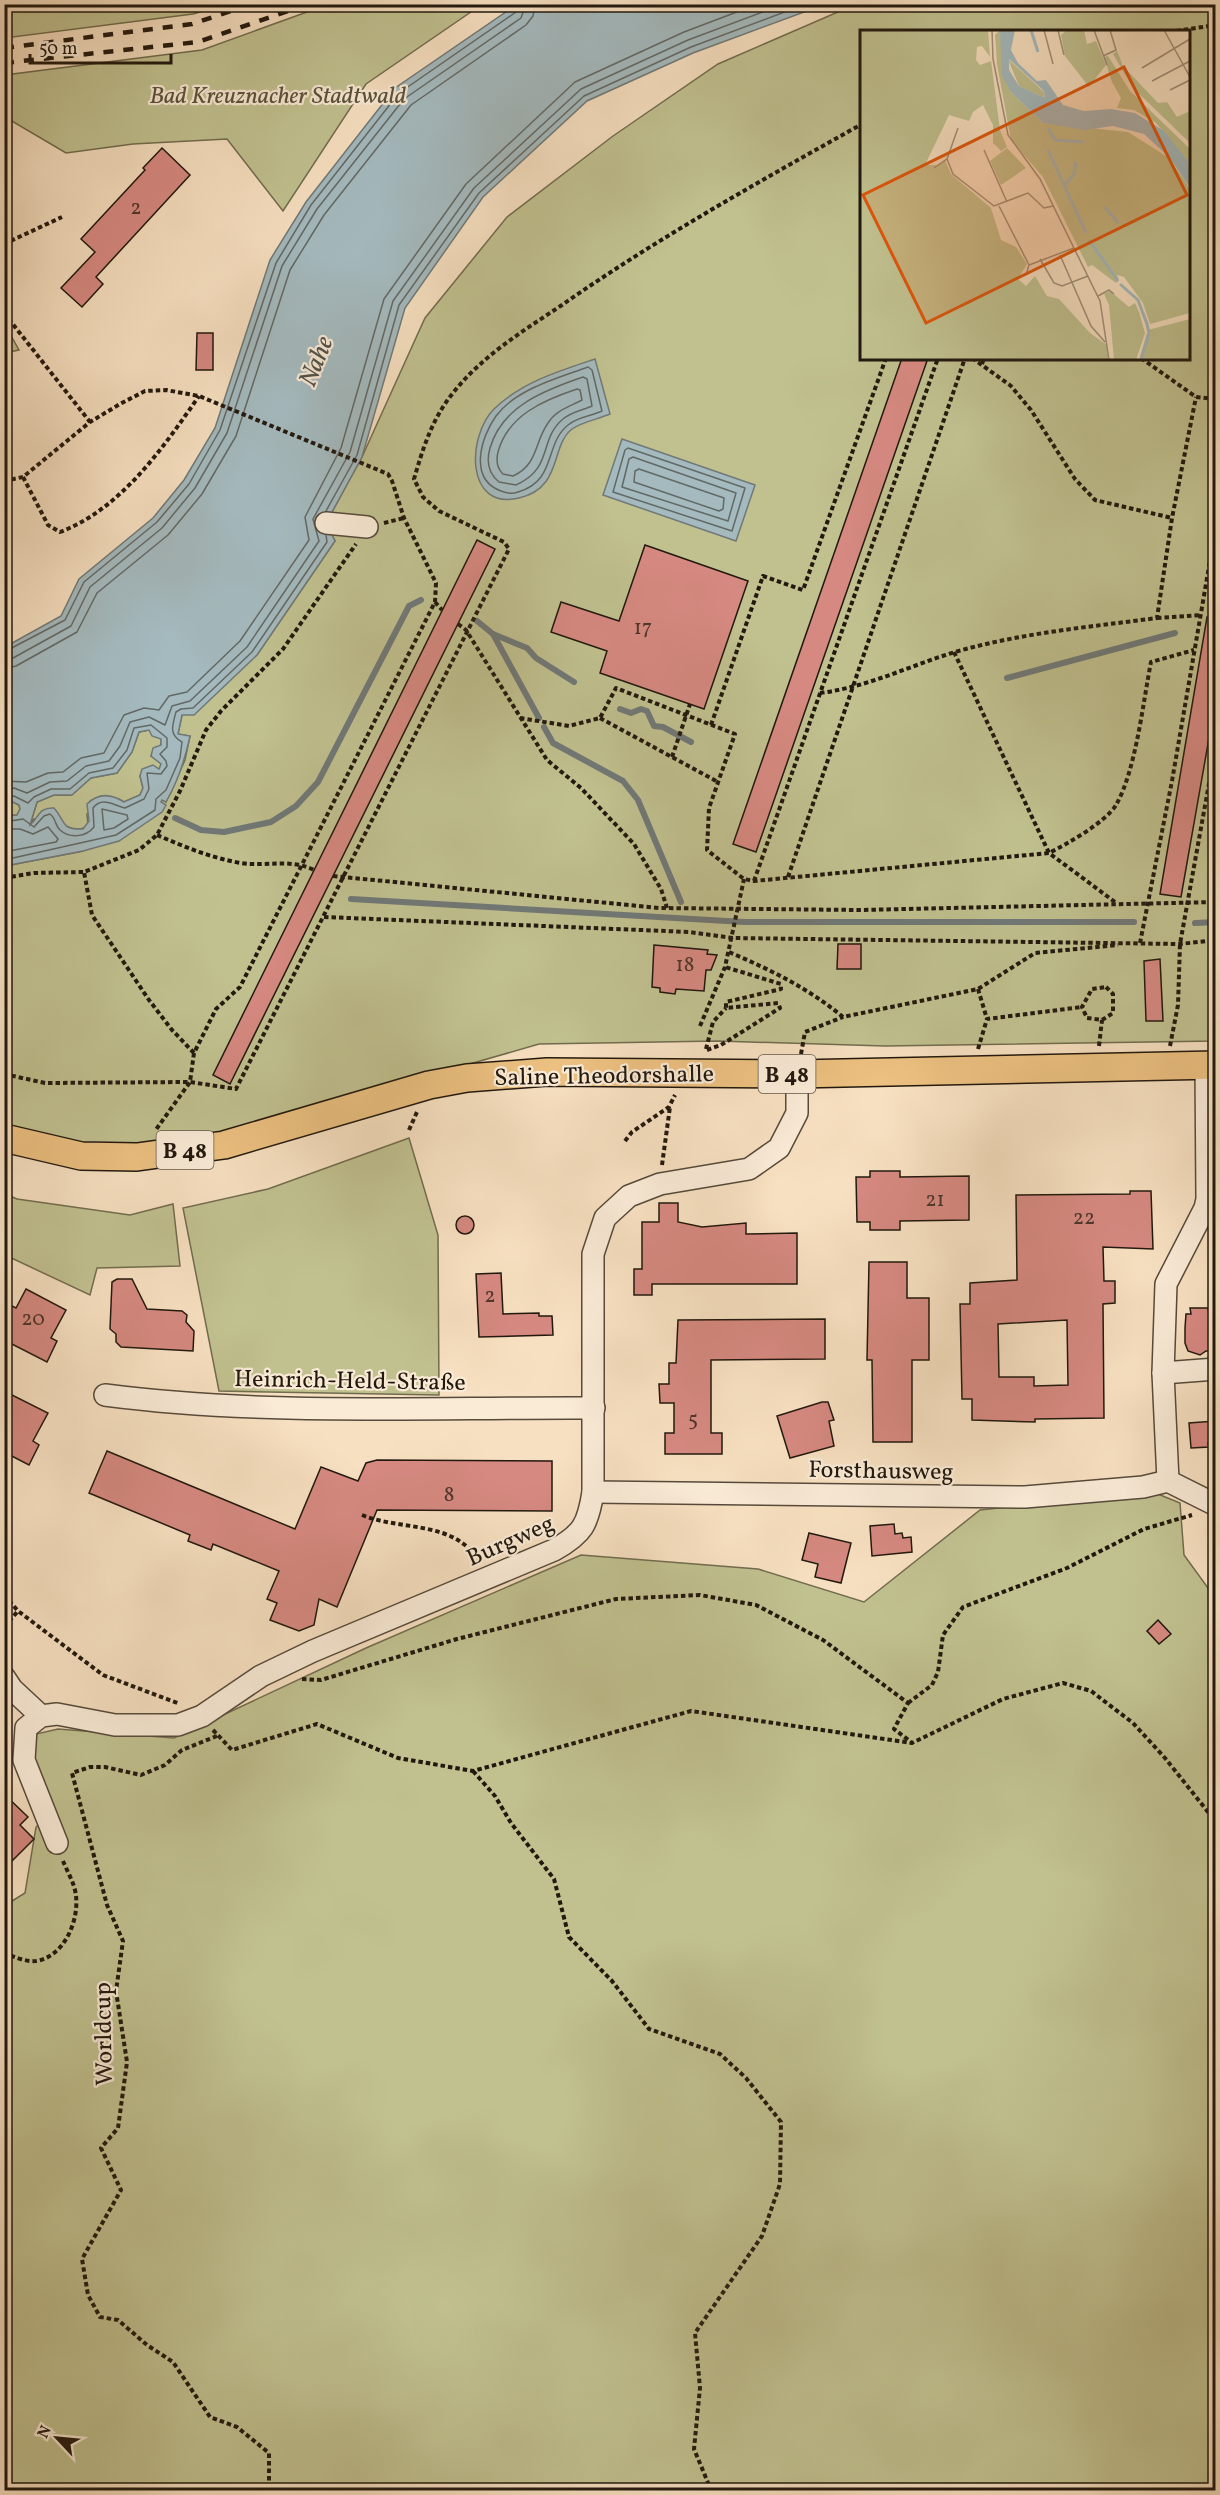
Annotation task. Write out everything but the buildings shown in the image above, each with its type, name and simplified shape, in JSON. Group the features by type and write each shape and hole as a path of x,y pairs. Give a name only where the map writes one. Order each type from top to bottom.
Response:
{"main road":[{"name":"Saline Theodorshalle","path":"4,1138 81,1156 137,1157 224,1145 361,1103 467,1078 547,1072 693,1064 797,1074 1211,1065"}],"street":[{"path":"326,523 368,527"},
{"path":"1211,1065 1210,1208 1166,1284 1163,1373 1168,1481 1215,1505"},
{"name":"Burgweg","path":"41,1716 57,1714 115,1725 178,1725 202,1716 261,1676 313,1650 489,1578 572,1540 587,1523 593,1492 593,1254 605,1218 629,1196 660,1184 749,1169 779,1148 797,1113 797,1074"},
{"path":"1163,1373 1215,1369"},
{"name":"Heinrich-Held-Straße","path":"105,1395 147,1401 263,1406 594,1408"},
{"name":"Forsthausweg","path":"593,1492 1025,1497 1143,1487 1168,1481"},
{"path":"4,1677 12,1689 41,1716 26,1728 24,1760 57,1843"}],"path":[{"path":"1182,30 1215,25"},
{"path":"4,1074 45,1083 190,1082 236,1089 466,630 509,549 504,542 439,511 423,497 414,480 424,443 438,415 453,393 499,348 591,284 722,202 860,125"},
{"path":"4,244 62,217"},
{"path":"4,313 90,422"},
{"path":"711,725 763,576 803,590 885,360"},
{"path":"754,881 937,360"},
{"path":"788,877 964,360"},
{"path":"975,360 1011,386 1031,410 1075,479 1095,500 1172,518"},
{"path":"982,364 983,360"},
{"path":"1144,360 1196,398 1215,399"},
{"path":"4,482 23,477 90,422 145,391 166,390 199,396 388,474 404,518 436,583 435,602 240,987 216,1009 194,1053 190,1082 137,1157"},
{"path":"23,477 48,525 60,532 82,524 149,464 199,396"},
{"path":"1157,618 1172,518 1196,398"},
{"path":"4,878 34,873 84,872 138,850 157,835 206,730 221,711 283,649 368,527 404,518"},
{"path":"1140,943 1173,781 1215,526"},
{"path":"435,602 442,610"},
{"path":"820,693 853,689 954,652 1030,634 1157,618 1201,615"},
{"path":"458,624 466,630 547,760 581,788 634,844 661,889 667,908"},
{"path":"600,718 616,688 735,734 709,808 707,850 744,879 754,881 1049,853 1076,839 1115,806 1130,765 1151,662 1194,650"},
{"path":"954,652 1049,853 1116,903"},
{"path":"672,757 690,704"},
{"path":"520,718 569,726 600,718 718,782"},
{"path":"1172,1033 1178,1005 1180,944 1215,745"},
{"path":"157,835 206,856 235,861 301,864 314,870"},
{"path":"84,872 92,915 149,1000 172,1030 194,1053"},
{"path":"333,876 667,908 861,910 1215,902"},
{"path":"700,1026 729,952 744,879"},
{"path":"324,917 689,932 733,938 1180,944 1215,940"},
{"path":"797,1074 806,1032 843,1017 978,989 1035,953 1140,943"},
{"path":"729,952 777,973 818,996 843,1017"},
{"path":"724,967 781,984 781,988 726,1002 726,1008"},
{"path":"1106,987 1113,994 1113,1013 1102,1020 1087,1018 1082,1008 1092,988 1106,987"},
{"path":"972,1070 987,1019 978,989"},
{"path":"660,1184 672,1095 687,1096 693,1064 706,1050 721,1045 780,1008 778,1003 726,1008 713,1022 706,1050"},
{"path":"987,1019 1082,1008"},
{"path":"625,1142 632,1132 670,1106"},
{"path":"912,1743 894,1729 908,1703 932,1685 938,1672 943,1635 963,1607 1066,1568 1144,1529 1196,1514"},
{"path":"362,1515 381,1523 414,1527 459,1539 471,1548 489,1578"},
{"path":"4,1595 18,1611 104,1675 185,1705 202,1716 217,1736 232,1749 317,1724 398,1758 473,1771 691,1711 912,1743 1003,1699 1063,1683 1091,1691 1133,1723 1165,1758 1215,1822"},
{"path":"261,1676 321,1680 457,1639 616,1599 700,1595 756,1605 823,1640 908,1703"},
{"path":"4,1627 18,1611"},
{"name":"Worldcup","path":"217,1736 182,1750 165,1765 141,1775 105,1767 90,1767 72,1773 107,1905 123,1941 116,1991 127,2062 118,2128 101,2148 120,2190 82,2259 88,2295 100,2317 118,2320 147,2345 173,2362 210,2417 237,2427 269,2453 269,2490"},
{"path":"473,1771 495,1796 511,1823 554,1879 569,1937 612,1981 649,2029 720,2054 746,2078 781,2122 780,2184 762,2236 695,2333 700,2388 694,2449 711,2490"},
{"path":"4,1952 15,1958 35,1961 53,1954 65,1941 75,1919 76,1895 57,1843"}],"green space":[{"name":"Bad Kreuznacher Stadtwald","path":"329,4 481,5 366,84 283,211 227,139 133,144 66,153 5,117 5,75 202,50"},
{"name":"Bad Kreuznacher Stadtwald","path":"4,5 225,5 193,14 5,38"},
{"path":"854,5 1215,5 1215,1041 885,1046 718,1041 539,1044 224,1135 135,1149 82,1147 5,1129 5,866 83,851 162,800 166,802 185,760 190,736 178,734 182,715 257,655 335,541 326,523 362,457 425,318 507,217 613,136 718,64"},
{"path":"5,325 19,350 5,353"},
{"path":"149,730 161,739 161,745 151,756 162,763 159,769 140,776 143,788 140,795 124,802 119,799 87,814 88,825 82,829 73,829 63,825 61,819 34,819 30,825 37,802 54,795 71,795 91,778 117,773 132,752 139,732"},
{"path":"13,802 19,805 17,815 5,816 4,804"},
{"path":"409,1138 438,1235 439,1395 219,1391 183,1208 268,1189"},
{"path":"5,1194 17,1199 130,1215 173,1204 180,1266 97,1268 90,1295 5,1255"},
{"path":"1153,1492 1180,1503 1184,1555 1216,1599 1215,2490 5,2490 4,1906 25,1893 36,1827 52,1812 32,1755 36,1734 58,1729 174,1738 366,1648 581,1555 758,1569 864,1602 980,1510"}],"water":[{"name":"Nahe","path":"516,5 823,5 693,53 587,101 483,197 405,308 362,457 326,523 335,541 257,655 194,715 182,715 178,734 190,736 174,786 166,802 162,800 161,802 166,805 162,812 119,841 83,851 5,866 4,816 17,815 20,809 19,805 13,802 5,804 5,647 61,616 79,579 153,518 184,480 215,428 270,260 306,202 395,88","holes":["149,730 152,736 161,739 161,745 153,748 151,756 161,764 159,769 153,765 142,769 140,776 143,788 140,795 124,802 104,795 95,798 87,804 89,821 83,829 70,828 64,824 54,808 42,811 30,825 37,802 54,795 72,795 91,778 117,773 132,752 139,732"]},
{"path":"595,359 610,414 585,422 565,436 549,476 533,493 519,498 501,499 489,493 480,483 476,468 476,452 485,421 494,409 529,384"},
{"path":"622,439 755,485 736,541 603,495"}],"waterway":[{"path":"175,818 201,830 224,832 271,822 296,806 318,782 409,606 421,600"},
{"path":"477,621 493,634 539,718"},
{"path":"1007,678 1175,633"},
{"path":"493,634 527,648 536,658 574,682"},
{"path":"620,709 631,713 641,709 647,711 654,726 663,727 691,742"},
{"path":"544,727 553,743 623,781 638,800 681,902"},
{"path":"351,899 744,922 1134,922"},
{"path":"1195,923 1216,922"}],"railway":[{"path":"4,48 192,24 252,4"},
{"path":"4,63 198,42 308,4"}]}
